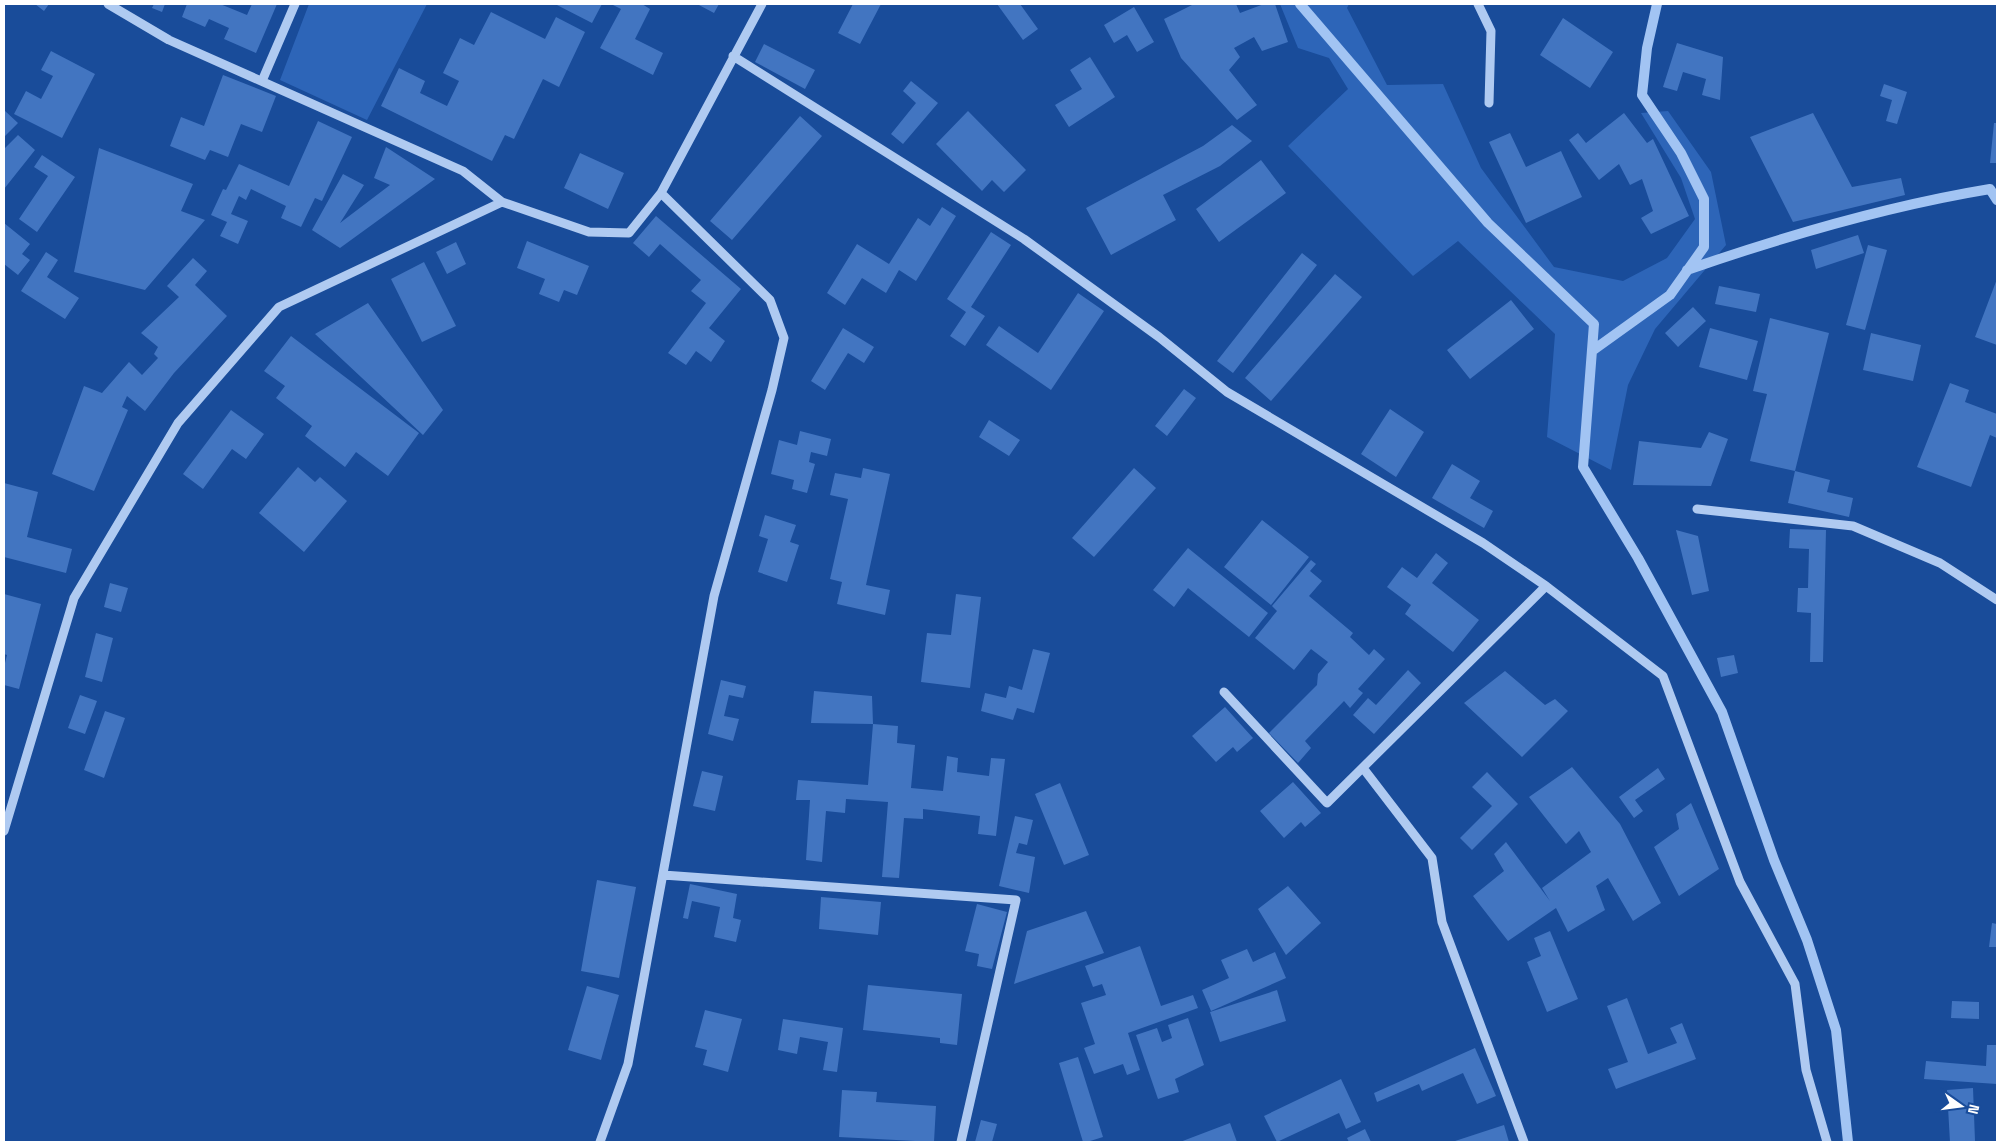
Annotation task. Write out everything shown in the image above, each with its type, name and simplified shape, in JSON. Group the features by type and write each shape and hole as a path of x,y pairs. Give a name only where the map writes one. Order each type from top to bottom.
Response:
{"street":[{"path":"108,4 169,40 463,171 502,202 589,232 629,233 661,194 762,4"},
{"path":"262,81 296,4"},
{"path":"1478,4 1491,31 1489,103"},
{"path":"734,56 1024,240 1158,337 1227,392 1417,502 1483,543 1546,586 1664,676 1740,882 1796,984 1806,1070 1827,1142"},
{"path":"600,1142 628,1064 714,596 772,390 784,338 770,300 661,194"},
{"path":"4,831 74,598 178,424 279,306 502,202"},
{"path":"1697,509 1853,526 1940,564 1997,600"},
{"path":"1224,692 1327,803 1546,586"},
{"path":"1363,768 1432,858 1442,922 1524,1142"},
{"path":"663,875 1016,900 961,1142"}],"shaded area":[{"path":"309,4 427,4 367,120 280,80"},
{"path":"1280,4 1349,4 1347,8 1387,85 1443,84 1481,168 1554,267 1623,281 1667,258 1695,219 1681,178 1641,113 1668,111 1711,172 1726,245 1655,329 1628,385 1611,470 1547,437 1555,334 1458,241 1413,276 1288,146 1348,89 1329,58 1298,48"}],"building":[{"path":"35,4 49,4 44,11"},
{"path":"154,4 165,4 162,12 152,8"},
{"path":"187,4 220,4 247,15 252,4 277,4 256,53 224,39 229,28 209,19 205,27 182,17"},
{"path":"555,4 602,4 592,23"},
{"path":"611,4 642,4 650,9 635,39 663,53 653,75 600,48 621,9"},
{"path":"697,4 719,4 714,13"},
{"path":"853,4 881,4 860,44 838,33"},
{"path":"997,4 1020,4 1038,29 1023,40"},
{"path":"1194,4 1236,4 1240,13 1264,4 1275,4 1288,42 1262,51 1254,37 1234,48 1240,57 1229,70 1257,105 1237,120 1181,58 1164,19"},
{"path":"1134,7 1154,42 1137,52 1127,35 1114,43 1104,25"},
{"path":"491,12 545,39 556,17 585,32 559,87 543,79 514,139 505,135 492,161 381,106 399,68 425,81 420,93 447,106 459,81 443,73 460,38 474,45"},
{"path":"1563,18 1613,52 1590,88 1540,55"},
{"path":"1677,43 1723,57 1720,100 1702,95 1706,79 1683,72 1677,91 1663,87"},
{"path":"764,44 815,70 805,89 755,62"},
{"path":"51,51 95,74 62,138 14,114 26,91 41,99 53,76 41,70"},
{"path":"1090,57 1115,97 1069,127 1055,105 1082,89 1070,70"},
{"path":"223,75 276,96 262,132 241,124 228,157 210,150 205,160 170,146 181,117 204,126"},
{"path":"911,81 938,103 903,144 891,134 916,103 903,91"},
{"path":"1884,84 1907,92 1897,124 1886,121 1892,100 1880,96"},
{"path":"4,110 18,123 4,137"},
{"path":"968,111 1026,170 1004,192 992,180 982,191 936,144"},
{"path":"1624,113 1647,143 1653,139 1689,216 1651,234 1641,218 1653,211 1642,179 1630,185 1619,164 1599,180 1569,140 1578,133 1586,143"},
{"path":"1813,113 1852,187 1901,178 1905,195 1793,222 1750,137"},
{"path":"800,116 822,136 732,240 710,221"},
{"path":"318,121 352,137 322,201 315,198 301,227 281,218 286,206 251,189 246,200 239,196 231,214 248,221 238,244 220,236 227,222 211,215 223,189 226,190 239,164 289,186"},
{"path":"1994,123 1997,123 1997,163 1990,163"},
{"path":"1232,125 1252,141 1220,166 1163,195 1176,220 1111,255 1086,208 1203,146"},
{"path":"1510,133 1526,167 1561,151 1582,197 1526,223 1489,142"},
{"path":"18,135 35,150 4,189 4,149"},
{"path":"386,147 435,179 340,248 312,230 343,174 364,185 340,223 390,185 374,178"},
{"path":"99,148 193,184 181,211 205,220 145,290 74,272"},
{"path":"580,153 624,173 608,209 564,188"},
{"path":"42,155 75,177 37,232 19,219 48,176 34,167"},
{"path":"1261,160 1286,193 1219,242 1196,209"},
{"path":"942,207 956,216 916,281 899,270 886,293 862,278 845,305 827,293 857,244 889,264 918,218 930,226"},
{"path":"656,216 741,289 709,328 725,341 711,362 696,351 686,365 668,353 706,303 691,291 701,280 660,244 649,257 633,243"},
{"path":"4,223 30,244 22,254 30,260 18,275 4,264"},
{"path":"991,232 1011,245 971,307 985,316 965,346 950,336 966,312 947,299"},
{"path":"1858,235 1864,253 1816,269 1811,250"},
{"path":"527,241 589,266 577,295 564,290 559,302 539,294 545,279 517,268"},
{"path":"456,242 466,264 447,274 436,252"},
{"path":"1868,245 1887,250 1865,330 1846,325"},
{"path":"46,252 58,260 47,277 79,298 65,319 21,291"},
{"path":"1302,253 1317,265 1233,373 1217,361"},
{"path":"193,258 207,271 195,285 227,316 174,373 145,411 127,396 122,407 128,410 94,491 52,474 84,386 102,393 129,362 142,375 158,358 154,354 158,347 141,333 179,297 167,286"},
{"path":"424,262 456,326 422,342 391,279"},
{"path":"1335,274 1362,297 1271,401 1245,378"},
{"path":"1997,279 1997,345 1975,337"},
{"path":"1719,286 1760,294 1756,312 1715,304"},
{"path":"1078,293 1104,311 1051,390 986,345 999,326 1038,353"},
{"path":"1511,300 1534,329 1470,379 1447,350"},
{"path":"368,303 443,410 423,435 315,334"},
{"path":"1693,307 1706,321 1678,347 1665,333"},
{"path":"1770,318 1829,333 1795,471 1750,461 1767,394 1753,391"},
{"path":"843,328 874,347 864,363 848,353 825,390 811,381"},
{"path":"1710,328 1758,341 1747,380 1699,367"},
{"path":"1871,333 1921,345 1913,381 1863,370"},
{"path":"291,336 419,433 388,476 356,452 345,467 305,436 312,426 276,398 285,386 264,371"},
{"path":"1950,383 1969,390 1965,402 1997,414 1997,438 1990,435 1971,487 1917,467"},
{"path":"1184,389 1196,398 1167,436 1155,426"},
{"path":"1390,409 1424,432 1396,477 1361,454"},
{"path":"231,410 264,434 246,459 232,449 203,489 183,474"},
{"path":"989,420 1020,440 1009,456 979,437"},
{"path":"800,431 831,439 827,456 811,452 809,462 815,464 807,493 792,489 794,480 771,474 779,440 797,445"},
{"path":"1709,432 1728,439 1711,486 1633,485 1639,441 1701,448"},
{"path":"1452,464 1480,481 1470,498 1493,511 1484,528 1432,498"},
{"path":"298,467 315,482 320,477 347,501 304,552 259,513"},
{"path":"863,468 890,474 866,585 890,590 885,615 837,604 842,582 830,579 848,499 830,495 835,473 861,478"},
{"path":"1134,468 1156,488 1094,557 1072,538"},
{"path":"1795,471 1830,480 1827,492 1853,498 1849,517 1788,503"},
{"path":"4,483 38,492 27,537 72,549 66,573 4,557"},
{"path":"765,515 796,525 790,542 799,545 787,582 758,572 768,539 759,536"},
{"path":"1262,520 1309,557 1271,605 1224,567"},
{"path":"1790,529 1826,530 1823,662 1810,662 1811,613 1797,612 1798,588 1808,588 1809,549 1789,548"},
{"path":"1676,530 1698,536 1709,591 1692,595"},
{"path":"1188,548 1268,613 1249,637 1188,588 1174,607 1153,590"},
{"path":"1436,553 1448,563 1432,583 1479,620 1453,652 1405,614 1411,605 1387,587 1402,567 1417,578"},
{"path":"1311,560 1316,564 1310,571 1322,581 1309,596 1353,633 1350,637 1369,655 1374,649 1385,659 1358,689 1363,693 1350,708 1344,701 1305,741 1311,748 1298,763 1269,733 1317,685 1318,674 1328,662 1311,649 1294,670 1255,638 1277,611 1272,606"},
{"path":"110,583 128,588 121,612 104,607"},
{"path":"4,594 41,604 19,689 4,685 4,667 7,655 4,654"},
{"path":"956,594 981,597 970,688 921,682 927,633 951,635"},
{"path":"96,633 113,638 102,682 85,677"},
{"path":"1033,649 1050,653 1034,713 1017,708 1013,720 981,711 985,693 1006,698 1009,686 1022,690"},
{"path":"1734,655 1738,673 1721,677 1717,658"},
{"path":"1408,670 1421,683 1374,734 1353,715 1368,698 1376,705"},
{"path":"1505,671 1545,705 1555,699 1568,711 1522,757 1464,703"},
{"path":"721,680 746,686 743,698 729,695 724,716 739,719 733,741 708,734"},
{"path":"814,691 872,696 873,724 811,723"},
{"path":"80,695 97,701 85,734 68,728"},
{"path":"1225,707 1253,738 1237,752 1233,747 1216,762 1192,736"},
{"path":"105,711 125,718 104,778 84,770"},
{"path":"873,724 898,726 897,743 915,745 911,788 943,791 947,756 958,758 957,772 989,776 991,758 1005,759 996,836 978,834 980,816 923,809 923,819 904,818 899,878 882,877 888,802 846,799 845,813 826,811 822,862 806,860 810,800 796,800 798,780 868,785"},
{"path":"1572,767 1620,824 1661,903 1633,921 1608,878 1596,886 1605,910 1568,932 1556,908 1508,941 1473,896 1504,871 1494,854 1506,842 1550,901 1542,888 1591,852 1579,831 1566,844 1529,797"},
{"path":"1658,768 1665,779 1635,800 1643,811 1634,818 1619,797"},
{"path":"702,771 723,776 715,811 693,806"},
{"path":"1487,772 1518,804 1472,850 1460,838 1492,806 1472,787"},
{"path":"1293,782 1321,813 1305,827 1301,822 1284,838 1260,811"},
{"path":"1060,783 1089,855 1064,865 1035,794"},
{"path":"1691,803 1719,869 1679,896 1654,847 1679,829 1676,814"},
{"path":"1015,816 1033,820 1027,845 1019,843 1016,853 1035,857 1029,893 999,886"},
{"path":"597,880 636,887 619,978 581,971"},
{"path":"690,884 737,894 733,918 741,920 736,942 714,937 720,907 692,901 688,919 683,918"},
{"path":"1288,886 1321,923 1286,955 1258,909"},
{"path":"821,897 881,902 878,935 819,929"},
{"path":"977,904 1007,912 992,969 977,966 979,954 965,951"},
{"path":"1086,911 1104,953 1014,984 1027,931"},
{"path":"1992,923 1997,924 1997,947 1989,947"},
{"path":"1550,931 1578,999 1547,1012 1527,962 1541,956 1534,938"},
{"path":"1140,946 1161,1006 1193,995 1198,1008 1128,1033 1140,1070 1127,1075 1123,1064 1094,1074 1084,1048 1095,1044 1081,1003 1106,995 1102,984 1093,987 1085,966"},
{"path":"1247,949 1253,962 1275,952 1286,978 1211,1011 1202,990 1229,978 1221,960"},
{"path":"868,985 962,994 957,1045 940,1043 940,1038 863,1030"},
{"path":"587,986 619,995 601,1060 568,1050"},
{"path":"1277,990 1286,1021 1220,1042 1210,1012"},
{"path":"1627,998 1648,1054 1677,1043 1670,1028 1682,1023 1696,1059 1616,1089 1608,1069 1628,1062 1607,1006"},
{"path":"1952,1001 1979,1002 1979,1019 1951,1018"},
{"path":"705,1010 742,1019 728,1072 703,1065 707,1050 695,1047"},
{"path":"1188,1018 1204,1065 1175,1079 1179,1092 1158,1099 1136,1035 1157,1028 1162,1042 1172,1038 1168,1025"},
{"path":"783,1019 843,1028 837,1072 823,1070 828,1042 800,1037 797,1054 778,1050"},
{"path":"1987,1045 1997,1045 1997,1084 1924,1079 1926,1061 1986,1066"},
{"path":"1475,1048 1496,1096 1477,1104 1463,1073 1422,1091 1419,1084 1377,1102 1374,1093"},
{"path":"1078,1057 1103,1137 1087,1142 1083,1142 1059,1063"},
{"path":"1341,1079 1361,1122 1346,1129 1339,1113 1277,1142 1264,1116"},
{"path":"1973,1088 1975,1141 1950,1142 1947,1090"},
{"path":"842,1090 877,1092 876,1102 936,1106 934,1142 839,1137"},
{"path":"981,1120 997,1124 992,1142 975,1142"},
{"path":"1230,1123 1237,1142 1180,1142"},
{"path":"1504,1125 1509,1142 1452,1142"},
{"path":"1365,1129 1371,1142 1349,1142 1347,1138"}],"waterway":[{"path":"1300,4 1488,223 1594,324 1583,467 1638,558 1722,712 1774,860 1807,940 1836,1030 1848,1142"},
{"path":"1592,351 1670,295 1704,247 1704,199 1681,153 1642,95 1647,48 1657,4"},
{"path":"1687,270 1761,245 1913,204 1990,189 1997,200"}]}
